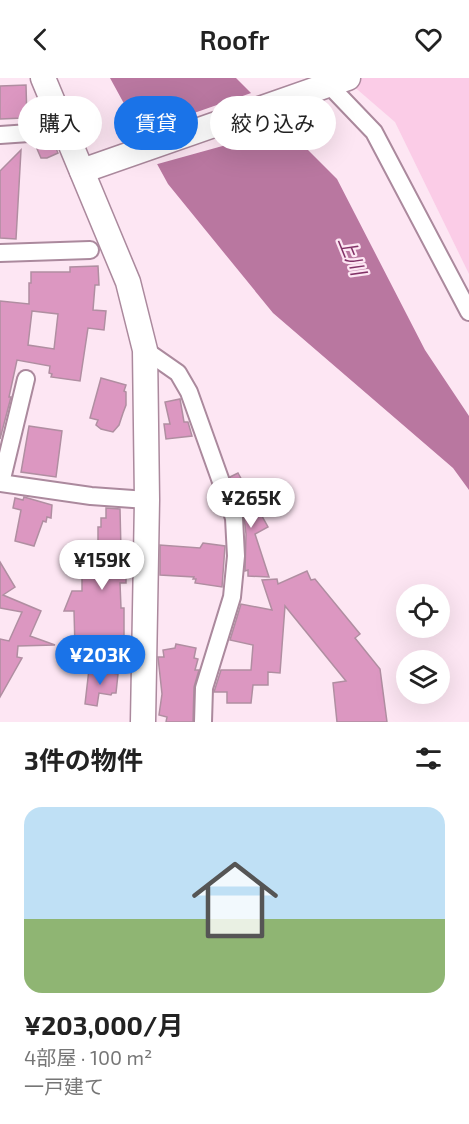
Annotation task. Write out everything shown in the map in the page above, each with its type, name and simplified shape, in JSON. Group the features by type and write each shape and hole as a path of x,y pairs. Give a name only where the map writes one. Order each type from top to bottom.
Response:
{"street":[{"path":"43,78 128,282 146,350 147,500 143,722"},
{"path":"81,171 323,84 374,132 469,312"},
{"path":"0,135 18,134"},
{"path":"0,253 90,250"},
{"path":"146,350 178,373 189,392 234,518 236,556 232,597 204,688 203,722"},
{"path":"26,379 1,483 91,496 147,500"}],"shaded area":[{"path":"344,78 469,78 469,274 395,122"}],"water":[{"name":"上川","path":"110,78 236,78 254,96 210,96 210,150 308,150 337,179 425,350 469,416 469,490 453,468 273,313 168,184 149,150 198,150 198,96 120,96"}],"pier":[{"path":"254,92 258,96 243,96"},
{"path":"210,107 210,149 154,165 146,150 198,150 198,112"}],"building":[{"path":"26,85 26,96 18,96 18,118 0,119 0,86"},
{"path":"21,150 16,239 0,238 0,171"},
{"path":"38,150 57,150 58,153 47,158 41,158"},
{"path":"98,266 99,285 95,285 93,310 106,311 104,330 88,328 80,381 51,377 50,366 17,360 9,397 11,397 0,439 0,301 29,304 31,272 70,272 70,267","holes":["32,311 58,314 54,349 28,345"]},
{"path":"101,378 126,385 124,391 126,392 126,405 119,425 113,432 101,429 96,425 98,420 90,418"},
{"path":"180,399 184,422 188,422 192,436 166,439 164,424 170,424 165,402"},
{"path":"29,426 62,431 56,477 21,472"},
{"path":"238,473 268,527 255,534 269,577 248,576 248,570 245,571 244,517 230,477"},
{"path":"24,497 52,505 51,518 47,517 46,522 43,521 34,546 15,541 21,510 13,508 15,498 23,500"},
{"path":"106,508 120,509 121,551 126,551 126,583 120,583 121,608 124,608 124,647 75,647 74,611 64,611 72,591 82,591 82,566 90,566 91,558 98,554 98,527 101,527 101,518 106,518"},
{"path":"203,543 225,546 222,587 195,583 194,577 160,575 160,545 200,548"},
{"path":"0,562 15,587 3,595 41,611 30,636 55,645 18,646 17,657 22,658 0,697 0,639 9,641 22,612 0,608"},
{"path":"307,571 311,580 315,579 360,634 355,638 380,669 387,722 337,722 333,683 346,681 285,606 280,673 268,672 268,685 253,685 251,703 227,703 227,692 214,692 221,670 251,670 253,645 230,640 241,604 272,610 262,580 277,579 278,584"},
{"path":"176,644 196,648 194,658 198,659 195,670 199,670 194,687 193,722 166,722 167,717 159,715 162,694 158,657 164,657 163,650 175,648"},
{"path":"89,669 118,674 116,693 111,695 99,693 97,706 85,704"}]}
